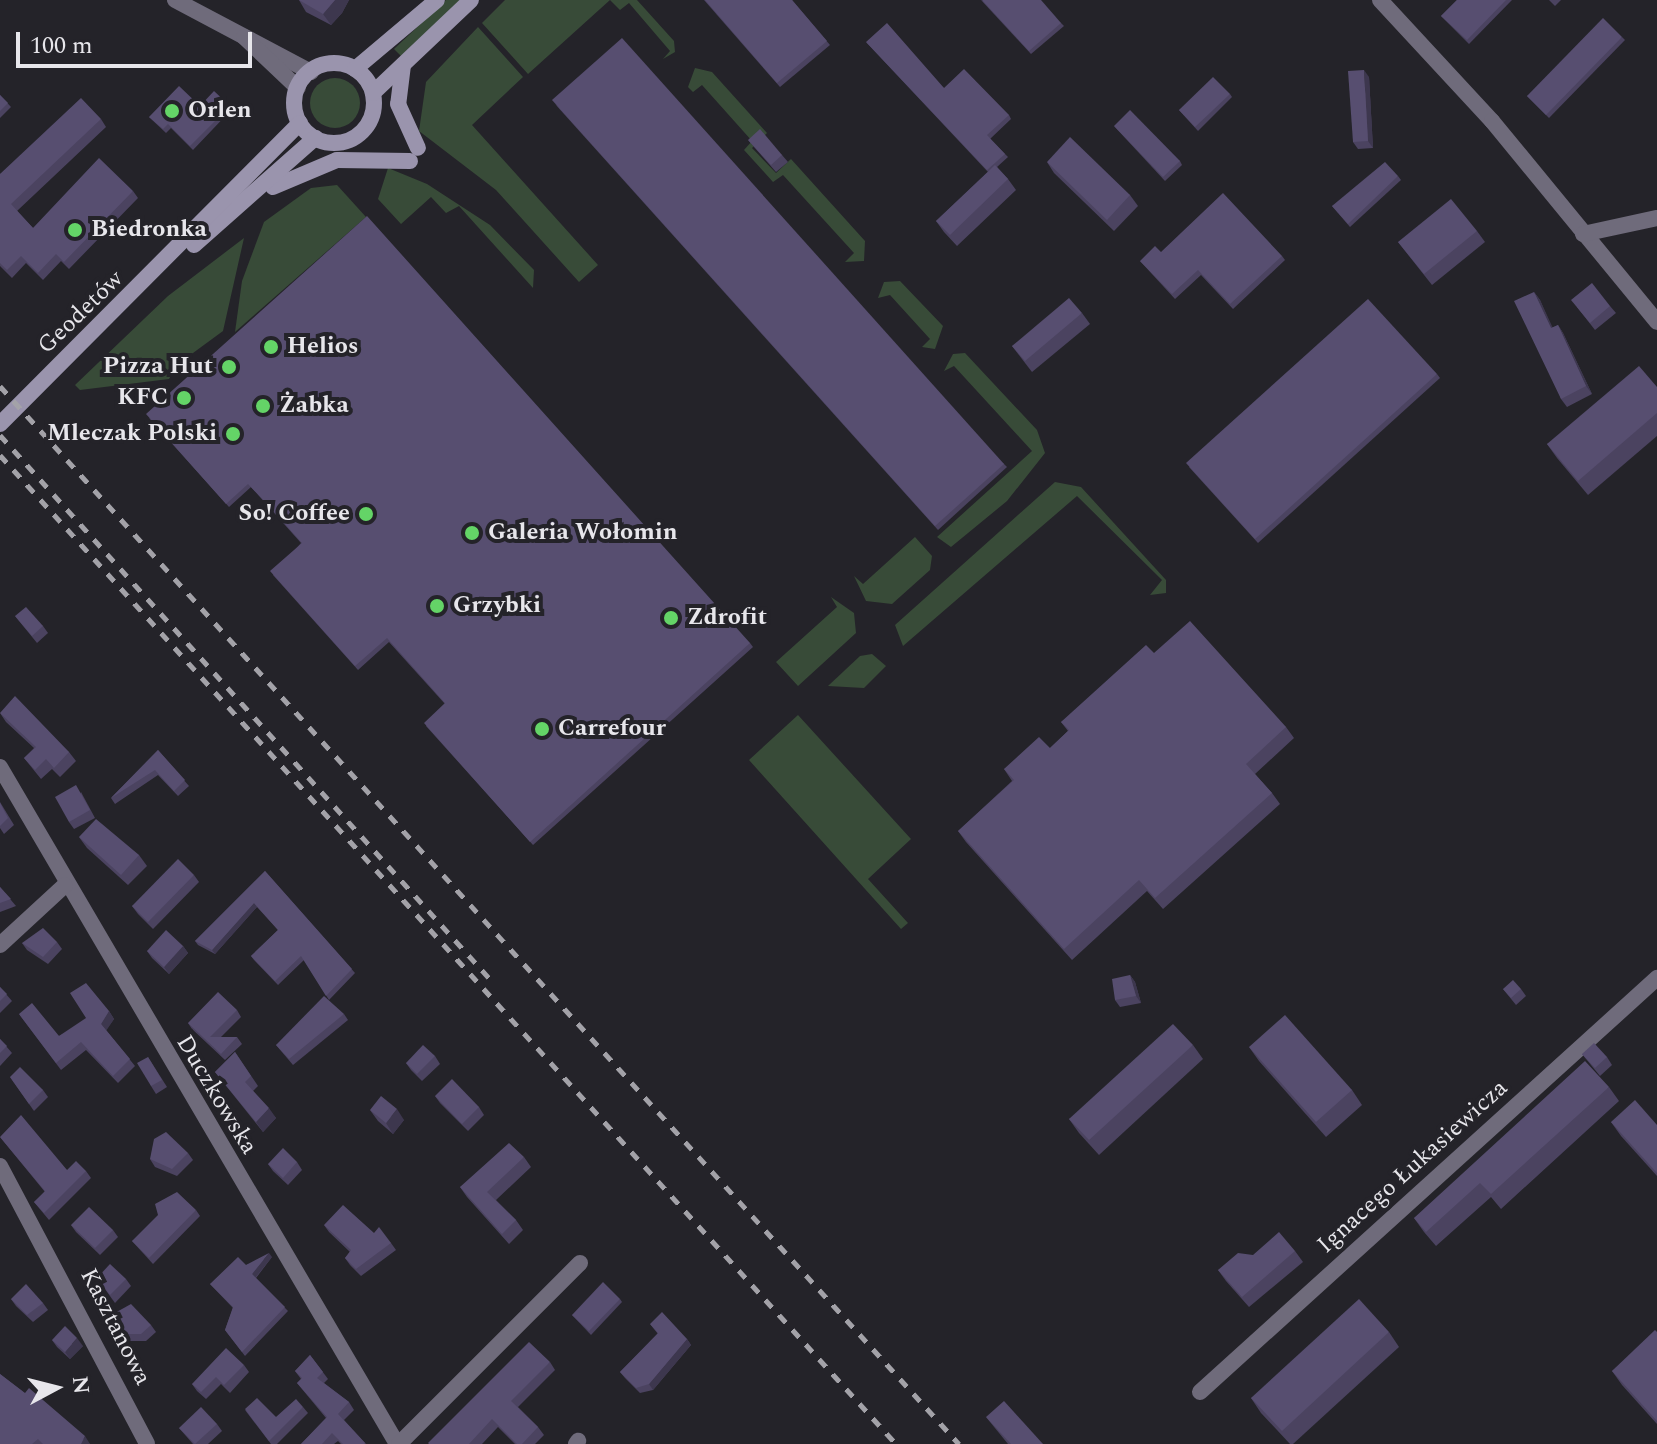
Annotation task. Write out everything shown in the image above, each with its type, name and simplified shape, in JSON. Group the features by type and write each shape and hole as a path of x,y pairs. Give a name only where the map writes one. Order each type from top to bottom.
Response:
{"main road":[{"path":"355,69 437,0"},
{"path":"373,93 471,0"},
{"path":"336,64 355,69 373,93 372,116 359,134 334,143 315,138 300,123 298,88 311,72 336,64"},
{"path":"248,202 301,170 337,160 414,155 398,104 403,65"},
{"name":"Geodetów","path":"0,424 161,270 300,123"},
{"name":"Geodetów","path":"161,270 248,202 315,138"}],"street":[{"path":"175,0 311,72"},
{"path":"1380,0 1657,322"},
{"path":"244,37 298,88"},
{"path":"1583,234 1657,218"},
{"name":"Duczkowska","path":"0,767 65,885 398,1444 580,1263"},
{"path":"0,945 65,885"},
{"name":"Ignacego Łukasiewicza","path":"1200,1392 1657,978"},
{"name":"Kasztanowa","path":"0,1166 39,1232 147,1444"}],"green space":[{"path":"446,0 460,0 401,56 394,49"},
{"path":"505,0 610,0 528,74 482,23"},
{"path":"610,0 637,0 674,41 675,52 663,59 670,51 629,3 620,10"},
{"path":"478,27 523,77 472,125 598,265 579,282 496,190 419,131 426,82"},
{"path":"695,68 712,72 767,133 752,148 776,173 791,159 865,241 864,261 845,262 854,253 783,175 773,182 744,150 752,141 702,85 693,92 688,87"},
{"path":"335,78 352,86 360,103 352,120 335,128 318,120 310,103 318,86"},
{"path":"388,168 427,184 490,225 534,270 533,288 459,206 446,213 431,197 401,224 378,199"},
{"path":"337,185 366,217 235,332 242,281 264,222 311,188"},
{"path":"244,238 223,331 178,364 169,379 80,390 75,385 168,296"},
{"path":"900,281 943,326 935,349 922,347 930,339 890,295 878,298 884,282"},
{"path":"965,353 1037,430 1045,453 1007,501 951,547 937,537 1032,451 954,366 944,371 953,354"},
{"path":"1055,482 1081,487 1166,580 1166,593 1150,595 1162,580 1077,496 903,646 895,625"},
{"path":"915,537 932,556 930,570 892,604 866,601 854,576 863,584"},
{"path":"831,597 854,613 856,633 798,686 776,662 837,607"},
{"path":"872,654 886,666 864,688 828,686 860,656"},
{"path":"798,715 911,839 868,879 908,923 901,929 749,760"}],"building":[{"path":"299,0 335,0 323,14"},
{"path":"705,0 792,0 827,41 777,83"},
{"path":"982,0 1041,0 1061,23 1029,51"},
{"path":"1457,0 1506,0 1467,40 1441,16"},
{"path":"1603,18 1622,37 1546,115 1527,96"},
{"path":"887,23 944,88 964,69 1009,115 987,135 1005,154 987,170 866,42"},
{"path":"622,38 1004,464 935,526 552,100"},
{"path":"1364,70 1368,141 1353,142 1348,71"},
{"path":"1213,77 1230,94 1195,127 1179,110"},
{"path":"179,86 200,106 214,91 230,106 190,146 168,124 163,129 149,117"},
{"path":"0,95 8,103 0,111"},
{"path":"81,98 101,119 11,204 33,228 99,158 133,191 64,262 56,254 38,273 21,256 7,270 0,263 0,174"},
{"path":"1130,110 1180,161 1163,177 1114,126"},
{"path":"760,129 782,155 771,165 748,140"},
{"path":"1070,137 1130,195 1107,220 1047,162"},
{"path":"1385,162 1398,176 1348,224 1332,206"},
{"path":"995,165 1008,179 950,235 936,221"},
{"path":"1223,193 1282,256 1230,304 1198,270 1172,294 1140,261 1155,246 1161,252"},
{"path":"1451,199 1477,231 1424,274 1398,242"},
{"name":"Galeria Wołomin","path":"367,216 750,643 530,842 424,723 445,703 387,638 355,666 270,571 302,543 248,484 226,504 146,414"},
{"path":"1592,283 1610,306 1590,323 1571,300"},
{"path":"1534,292 1551,328 1558,325 1586,386 1561,399 1514,301"},
{"path":"1069,298 1082,313 1025,361 1012,346"},
{"path":"1368,299 1437,374 1255,539 1186,463"},
{"path":"1639,366 1657,387 1657,413 1578,481 1547,444"},
{"path":"26,607 43,626 32,636 15,616"},
{"path":"1190,621 1286,727 1246,764 1272,793 1155,898 1139,880 1064,949 958,831 1014,780 1004,769 1039,737 1050,748 1069,730 1061,722 1146,645 1154,653"},
{"path":"15,696 69,752 54,768 46,759 35,770 24,758 36,747 0,713"},
{"path":"158,750 185,780 174,791 155,770 111,798"},
{"path":"76,785 90,810 69,822 55,797"},
{"path":"0,803 8,818 0,826"},
{"path":"96,819 139,855 121,875 79,837"},
{"path":"178,859 194,875 148,922 132,906"},
{"path":"265,871 352,969 326,996 301,956 275,981 251,956 278,930 254,903 212,950 195,941"},
{"path":"0,887 11,899 0,903"},
{"path":"43,928 57,942 43,957 22,943"},
{"path":"166,930 183,946 164,967 147,951"},
{"path":"1130,975 1136,996 1115,1000 1112,979"},
{"path":"1513,980 1521,989 1511,998 1503,989"},
{"path":"86,983 109,1011 101,1024 130,1059 113,1076 81,1042 56,1063 19,1014 32,1003 59,1036 86,1018 70,993"},
{"path":"0,987 7,994 0,1001"},
{"path":"218,992 237,1010 210,1037 237,1037 221,1054 188,1023"},
{"path":"324,996 344,1014 289,1059 276,1045"},
{"path":"1285,1015 1352,1090 1316,1122 1249,1047"},
{"path":"1173,1024 1193,1045 1089,1140 1069,1119"},
{"path":"0,1039 7,1046 0,1053"},
{"path":"1594,1043 1607,1057 1595,1068 1582,1054"},
{"path":"423,1045 435,1056 417,1074 406,1063"},
{"path":"235,1052 251,1076 245,1082 269,1108 256,1122 215,1072"},
{"path":"148,1057 162,1080 151,1086 137,1063"},
{"path":"1585,1061 1609,1087 1491,1194 1480,1183 1426,1232 1414,1218"},
{"path":"20,1067 43,1090 29,1104 10,1077"},
{"path":"452,1079 479,1107 462,1124 435,1096"},
{"path":"381,1096 397,1109 386,1123 370,1110"},
{"path":"1635,1100 1657,1125 1657,1173 1611,1122"},
{"path":"21,1115 67,1170 76,1161 86,1171 44,1213 34,1202 45,1191 0,1137"},
{"path":"166,1132 188,1153 172,1169 150,1159 154,1139"},
{"path":"509,1143 524,1157 487,1192 516,1220 502,1234 460,1187"},
{"path":"283,1148 297,1162 283,1178 268,1164"},
{"path":"177,1192 196,1210 149,1258 132,1241 158,1215 155,1204"},
{"path":"343,1205 374,1233 379,1227 391,1243 356,1269 345,1258 351,1250 324,1225"},
{"path":"89,1207 113,1230 95,1248 71,1225"},
{"path":"1279,1232 1295,1251 1242,1297 1218,1270 1238,1253 1253,1255"},
{"path":"269,1253 252,1274 285,1307 242,1352 225,1330 233,1307 210,1284 238,1257 246,1265"},
{"path":"110,1264 126,1279 110,1295 97,1278"},
{"path":"603,1282 620,1299 589,1331 572,1315"},
{"path":"26,1284 43,1303 27,1315 11,1299"},
{"path":"1359,1299 1389,1332 1282,1431 1251,1398"},
{"path":"131,1304 151,1325 141,1334 121,1334 104,1319"},
{"path":"662,1312 687,1339 649,1384 636,1388 620,1372 658,1333 650,1324"},
{"path":"65,1326 77,1338 65,1352 52,1340"},
{"path":"1655,1330 1657,1332 1657,1421 1612,1371"},
{"path":"529,1342 550,1362 511,1401 538,1427 522,1444 517,1444 492,1419 469,1444 429,1444 428,1443"},
{"path":"226,1348 244,1365 224,1385 216,1377 201,1392 192,1384"},
{"path":"310,1355 323,1372 317,1378 349,1402 338,1414 364,1444 343,1444 332,1433 322,1444 301,1444 327,1417 297,1383 302,1378 295,1371"},
{"path":"0,1374 25,1393 29,1388 85,1436 81,1444 43,1444 38,1439 32,1444 0,1444"},
{"path":"257,1398 276,1417 296,1399 303,1407 269,1441 245,1409"},
{"path":"1004,1401 1043,1444 1011,1444 986,1417"},
{"path":"201,1407 217,1424 195,1444 179,1428"}],"railway":[{"path":"0,386 959,1444"},
{"path":"0,435 490,979"},
{"path":"0,455 896,1444"}],"place":[{"name":"Orlen","path":"172,111"},
{"name":"Biedronka","path":"75,230"},
{"name":"Helios","path":"271,347"},
{"name":"Pizza Hut","path":"229,367"},
{"name":"KFC","path":"184,398"},
{"name":"Żabka","path":"263,406"},
{"name":"Mleczak Polski","path":"233,434"},
{"name":"So! Coffee","path":"366,514"},
{"name":"Galeria Wołomin","path":"472,533"},
{"name":"Grzybki","path":"437,606"},
{"name":"Zdrofit","path":"671,618"},
{"name":"Carrefour","path":"542,729"}]}
